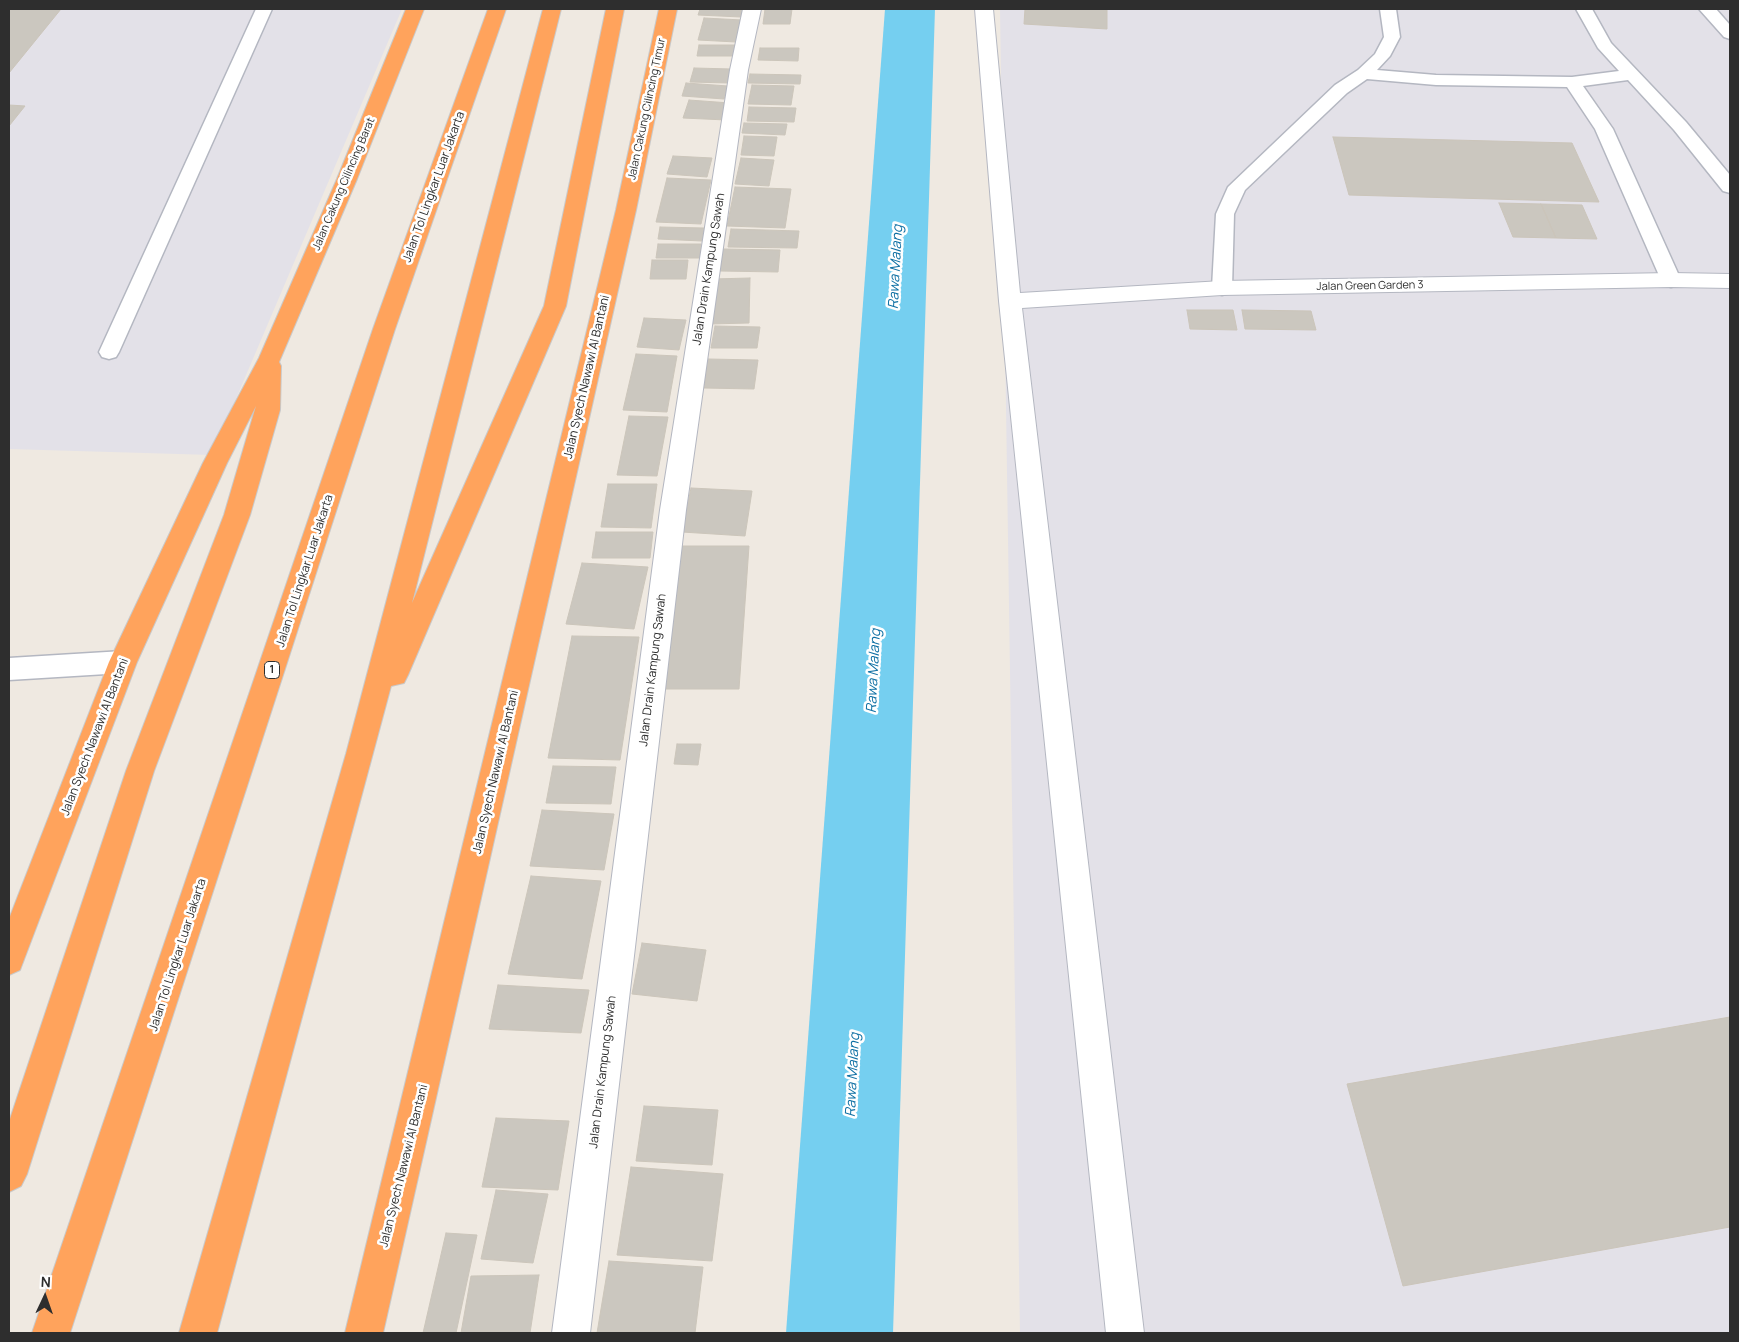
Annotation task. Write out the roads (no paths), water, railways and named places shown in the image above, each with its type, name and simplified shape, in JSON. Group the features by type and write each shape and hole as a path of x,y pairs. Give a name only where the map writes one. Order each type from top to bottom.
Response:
{"highway":[{"name":"Jalan Cakung Cilincing Barat","path":"270,358 347,179 415,9"},
{"name":"Jalan Tol Lingkar Luar Jakarta","path":"51,1333 149,1043 384,329 497,9"},
{"path":"198,1333 360,754 552,9"},
{"path":"360,754 555,306 615,9"},
{"name":"Jalan Cakung Cilincing Timur","path":"626,210 668,9"},
{"name":"Jalan Syech Nawawi Al Bantani","path":"364,1333 431,1053 626,210"},
{"path":"9,1174 140,771 237,515 268,410 270,358"},
{"name":"Jalan Syech Nawawi Al Bantani","path":"9,959 123,662 215,463 270,358"}],"street":[{"name":"Jalan Drain Kampung Sawah","path":"570,1333 673,510 739,70 752,9"},
{"path":"984,9 1010,301 1125,1333"},
{"name":"Jalan Green Garden 3","path":"1010,301 1222,288 1671,280 1730,281"}],"lane":[{"path":"109,352 264,9"},
{"path":"1222,288 1225,214 1237,187 1342,89 1364,74 1382,56 1392,37 1388,9"},
{"path":"1584,9 1604,45 1630,75 1680,126 1730,187"},
{"path":"1707,9 1730,34"},
{"path":"1364,74 1436,80 1572,82 1630,75"},
{"path":"1572,82 1604,129 1671,280"},
{"path":"9,668 123,662"}],"waterway":[{"name":"Rawa Malang","path":"839,1333 910,9"}]}
